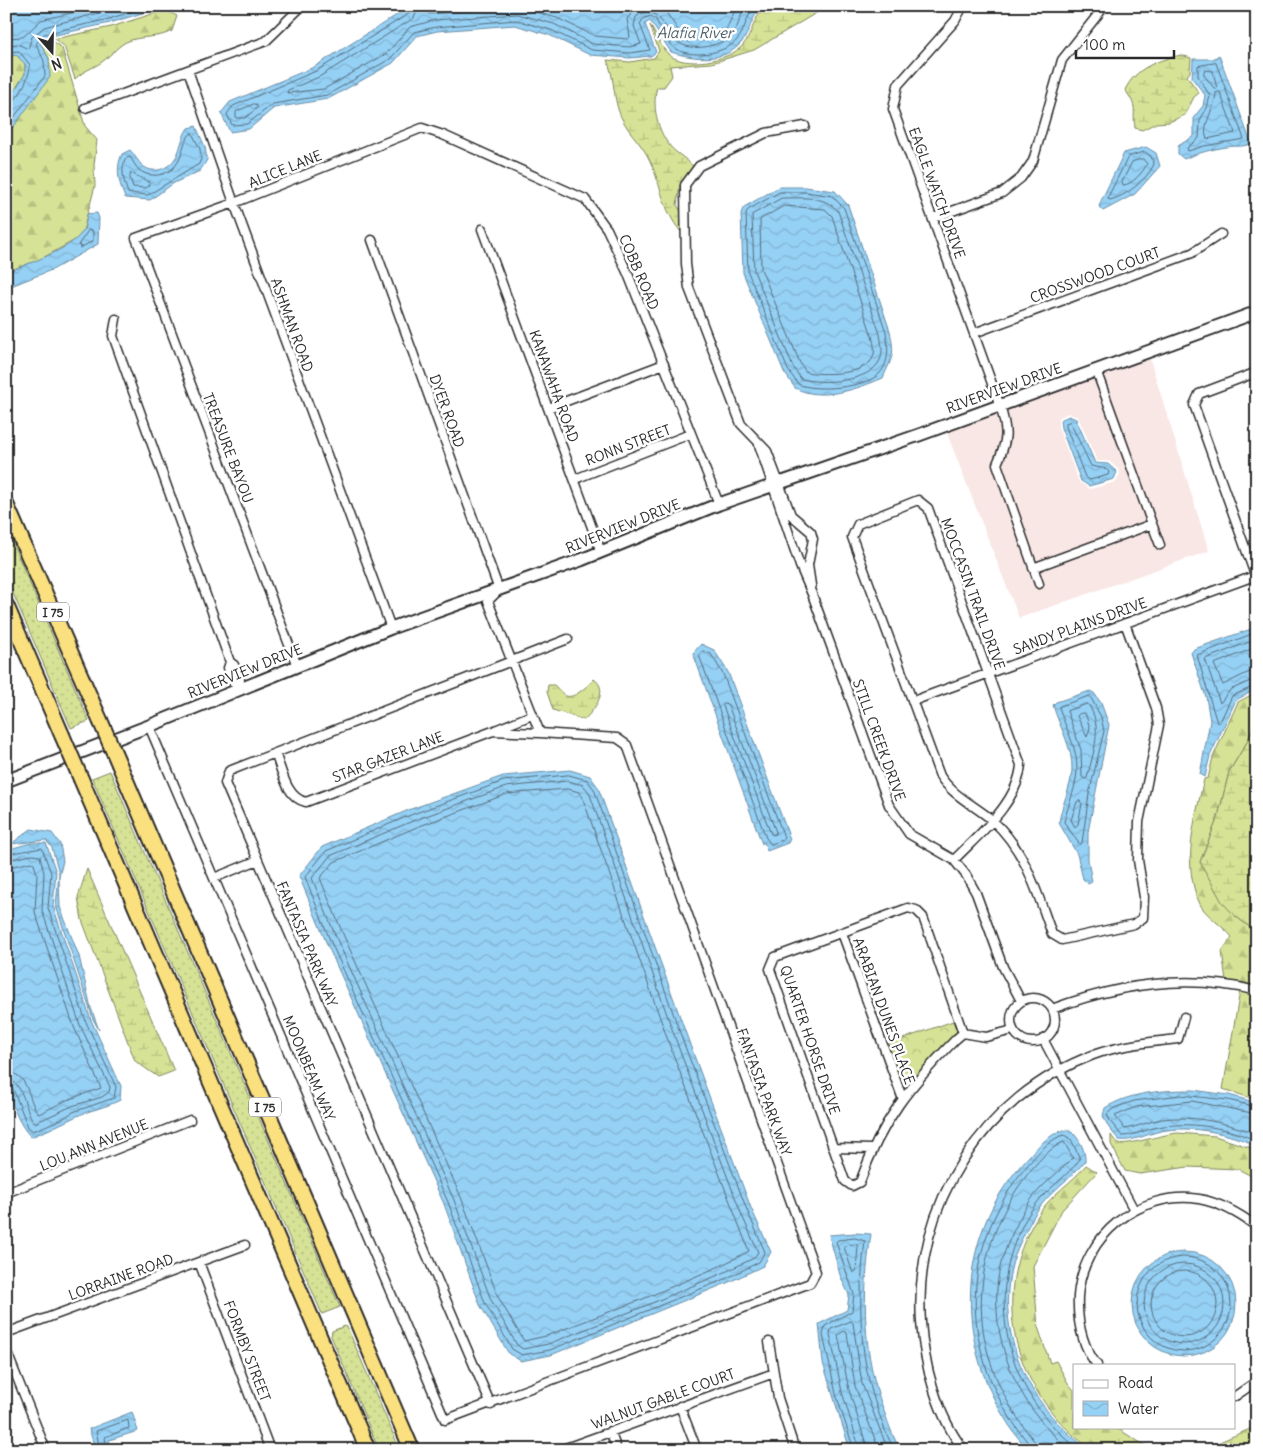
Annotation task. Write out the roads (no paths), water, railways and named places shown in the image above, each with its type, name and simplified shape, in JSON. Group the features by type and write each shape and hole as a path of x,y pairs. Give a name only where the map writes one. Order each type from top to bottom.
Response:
{"highway":[{"name":"I 75","path":"6,504 412,1450"},
{"path":"6,605 368,1450"}],"street":[{"path":"85,108 266,41 302,6"},
{"name":"EAGLE WATCH DRIVE","path":"963,6 955,21 898,84 893,110 1000,406 1007,432 1006,447 997,464 1039,584"},
{"path":"933,218 1002,193 1021,178 1033,162 1062,60 1100,12"},
{"name":"ASHMAN ROAD","path":"188,70 234,203 391,628"},
{"path":"776,484 759,445 741,424 689,288 686,264 685,185 699,166 766,132 805,126"},
{"name":"ALICE LANE","path":"136,238 234,203 422,128 443,135"},
{"name":"COBB ROAD","path":"443,135 585,199 607,229 628,274 719,504"},
{"name":"KANAWAHA ROAD","path":"482,230 601,552"},
{"name":"CROSSWOOD COURT","path":"974,333 1192,253 1221,234"},
{"name":"TREASURE BAYOU","path":"136,238 297,666"},
{"name":"DYER ROAD","path":"372,240 499,590"},
{"name":"RIVERVIEW DRIVE","path":"6,781 149,726 239,687 391,628 601,552 719,504 846,461 1257,312"},
{"path":"116,319 113,336 230,662 234,665 240,680 239,687"},
{"path":"548,408 664,364"},
{"path":"1096,370 1160,545"},
{"name":"SANDY PLAINS DRIVE","path":"913,700 1256,575 1194,405 1198,394 1252,374 1257,376"},
{"name":"RONN STREET","path":"575,479 690,434"},
{"name":"STILL CREEK DRIVE","path":"776,484 791,515 811,532 814,540 808,565 812,594"},
{"name":"STILL CREEK DRIVE","path":"776,484 796,551 889,805 909,834 954,860 976,893 1003,967 1021,1001"},
{"name":"MOCCASIN TRAIL DRIVE","path":"954,860 991,820 1016,788 1021,766 928,508 918,500 858,524 852,537 940,776 946,786 991,820 1012,842 1025,862 1052,934 1062,940 1134,924 1143,918 1144,898 1138,860 1139,822 1159,726 1156,708 1125,623"},
{"path":"1033,568 1152,524"},
{"path":"796,551 812,548"},
{"path":"499,590 488,601 540,733"},
{"name":"FANTASIA PARK WAY","path":"491,1404 225,782 229,771 568,639"},
{"path":"493,731 532,715"},
{"name":"MOONBEAM WAY","path":"149,726 445,1420"},
{"name":"STAR GAZER LANE","path":"275,753 291,794 298,800 306,802 493,731 540,733"},
{"name":"FANTASIA PARK WAY","path":"445,1420 810,1284 816,1272 627,745 616,738 540,733"},
{"path":"214,878 258,860"},
{"name":"QUARTER HORSE DRIVE","path":"908,908 916,910 923,917 963,1033 902,1097 871,1148 860,1182 852,1186 845,1181 770,969 775,957 908,908"},
{"name":"ARABIAN DUNES PLACE","path":"842,933 902,1097"},
{"path":"1052,1009 1099,993 1148,983 1211,983 1257,991"},
{"path":"1035,998 1042,1000 1052,1009 1054,1016 1052,1029 1043,1039 1030,1041 1023,1039 1013,1030 1011,1023 1013,1011 1021,1001 1035,998"},
{"path":"964,1450 941,1408 933,1386 922,1342 920,1302 922,1271 928,1239 938,1208 954,1172 973,1144 997,1117 1022,1094 1060,1070 1094,1055 1128,1046 1178,1038 1184,1017"},
{"path":"963,1033 986,1037 1013,1030"},
{"path":"1043,1039 1134,1210"},
{"name":"LOU ANN AVENUE","path":"6,1193 190,1120"},
{"path":"834,1148 871,1148"},
{"path":"1096,1364 1087,1347 1079,1320 1078,1306 1082,1270 1098,1241 1109,1229 1134,1210 1172,1198 1200,1199 1232,1210 1257,1227"},
{"name":"LORRAINE ROAD","path":"6,1333 245,1245"},
{"name":"FORMBY STREET","path":"199,1262 270,1450"},
{"path":"769,1342 778,1398 795,1450"},
{"path":"6,1350 46,1450"},
{"name":"WALNUT GABLE COURT","path":"560,1450 774,1373"},
{"path":"1236,1397 1257,1381"},
{"path":"680,1406 697,1450"},
{"path":"610,1431 617,1450"}],"water":[{"path":"6,6 165,6 110,23 47,37 41,44 49,59 50,77 6,137 6,104 25,74 25,64 16,55 6,57"},
{"name":"Alafia River","path":"411,6 763,6 755,16 741,43 726,54 708,58 698,58 671,52 650,21 645,24 656,52 651,56 630,58 590,55 549,35 515,25 437,31 417,36 393,63 328,99 274,108 249,129 230,132 221,113 230,102 314,67"},
{"path":"1219,55 1251,143 1210,150 1184,159 1178,154 1178,146 1194,136 1194,117 1203,106 1205,95 1192,78 1193,59 1213,59"},
{"path":"196,126 205,147 207,160 200,171 174,183 150,200 125,198 119,176 122,154 130,150 141,164 151,170 159,170 174,160 188,128"},
{"path":"1146,147 1156,153 1160,166 1135,194 1103,211 1099,207 1101,201 1124,153"},
{"path":"779,187 806,187 835,191 848,205 890,331 892,355 883,378 851,390 816,394 795,388 784,372 743,273 741,213 744,207"},
{"path":"97,213 99,218 98,244 54,269 6,288 6,272 47,256 69,244 83,230 87,214"},
{"path":"1069,416 1076,419 1095,463 1108,464 1117,472 1114,479 1089,486 1081,481 1061,428 1060,420"},
{"path":"1257,627 1257,689 1236,700 1210,756 1205,777 1200,774 1210,721 1206,697 1191,653 1194,649"},
{"path":"701,644 714,650 728,672 790,839 788,843 767,851 764,842 762,844 693,653"},
{"path":"1090,691 1094,693 1101,703 1109,725 1088,832 1088,860 1092,882 1088,884 1083,879 1077,854 1059,823 1071,777 1072,762 1068,745 1053,705 1056,702"},
{"path":"570,770 590,776 598,787 689,1042 751,1208 771,1252 763,1266 727,1283 551,1355 521,1361 509,1354 480,1305 444,1204 326,942 299,876 322,847 411,809 503,776"},
{"path":"31,829 52,833 60,844 63,861 59,877 60,907 79,956 91,1008 99,1030 93,1019 56,906 59,873 52,848 46,840 11,844"},
{"path":"31,843 46,843 56,872 53,906 91,1020 121,1086 120,1100 80,1115 31,1137 19,1119 6,1084 6,850"},
{"path":"1193,1090 1229,1095 1257,1103 1257,1146 1223,1134 1185,1129 1161,1131 1135,1139 1119,1140 1109,1128 1103,1116 1105,1108 1125,1098 1159,1091"},
{"path":"1069,1130 1081,1144 1085,1161 1040,1206 1021,1240 1011,1269 1008,1295 1009,1321 1014,1347 1023,1371 1036,1394 1051,1415 1069,1434 1090,1450 1028,1450 1004,1418 987,1383 975,1346 970,1308 972,1270 981,1233 997,1198 1036,1148 1055,1134"},
{"path":"871,1234 865,1302 871,1367 891,1431 901,1450 850,1450 823,1363 819,1324 847,1310 849,1295 840,1275 829,1235"},
{"path":"1184,1252 1204,1256 1221,1267 1232,1284 1236,1304 1232,1324 1221,1341 1204,1352 1184,1356 1164,1352 1147,1341 1136,1324 1132,1304 1136,1284 1147,1267 1164,1256"},
{"path":"132,1412 138,1431 109,1440 112,1450 84,1450 94,1445 89,1429"}]}
